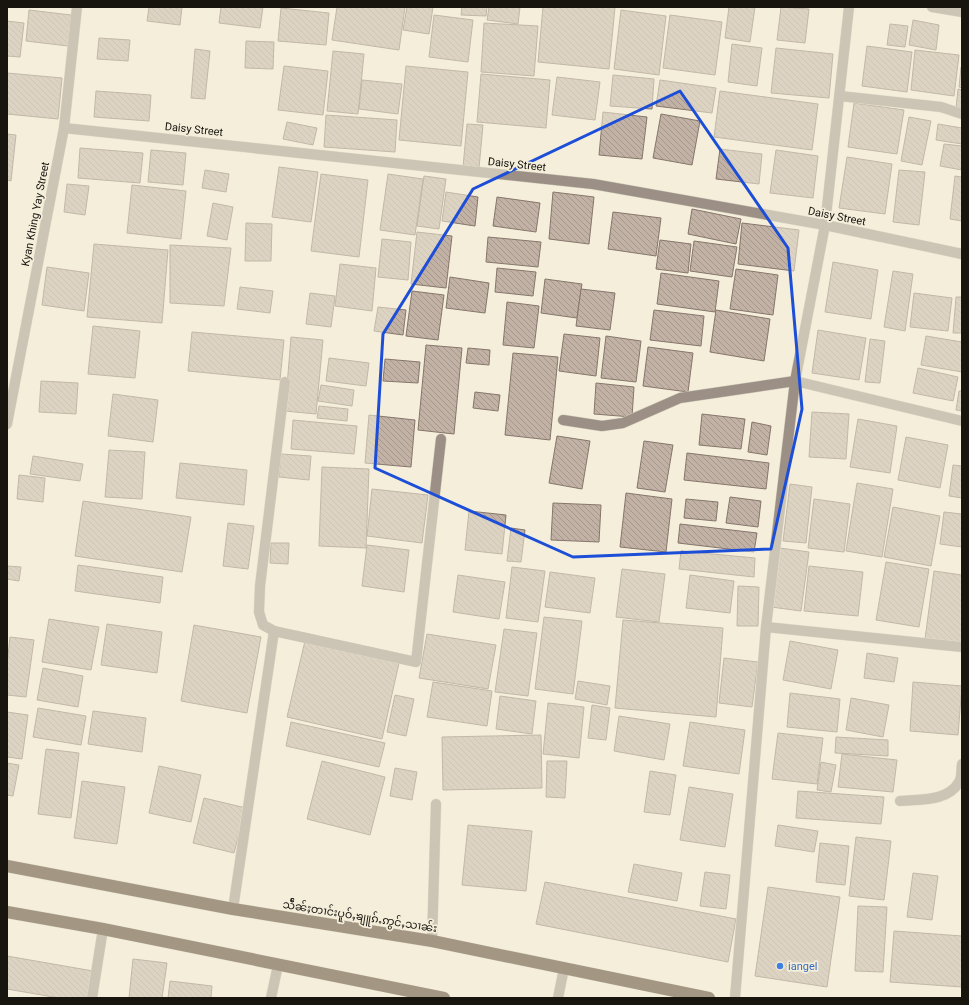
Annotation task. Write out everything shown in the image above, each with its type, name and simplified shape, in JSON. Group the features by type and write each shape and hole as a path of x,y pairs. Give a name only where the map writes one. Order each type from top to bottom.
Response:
{"highway":[{"name":"သဵႅၼ်ႈတၢင်းပူဝ်ႇၶျူၵ်ႉဢွင်ႇသၢၼ်း","path":"7,866 233,909 432,941 709,998"},
{"path":"7,912 103,929 444,998"}],"street":[{"name":"Kyan Khing Yay Street","path":"7,424 64,128 78,7"},
{"path":"735,998 766,627 795,381 825,225 849,7"},
{"path":"932,7 962,12"},
{"path":"840,96 941,107 962,114"},
{"name":"Daisy Street","path":"64,128 593,184 825,225 962,254"},
{"path":"563,420 602,426 623,424 680,398 795,381 962,421"},
{"path":"285,382 260,586 259,612 263,625 274,631 416,662 441,438"},
{"path":"766,627 962,647"},
{"path":"233,909 274,631"},
{"path":"900,802 941,797 951,793 960,781 962,764"},
{"path":"432,941 436,804"},
{"path":"92,998 103,929"},
{"path":"272,998 278,965"},
{"path":"558,998 564,968"}],"highlighted area":[{"path":"680,91 788,248 802,409 771,549 573,557 375,468 383,334 473,189"}],"building":[{"path":"149,7 182,7 180,25 147,21"},
{"path":"221,7 263,7 260,28 219,23"},
{"path":"337,7 405,7 399,50 332,40"},
{"path":"407,7 433,7 429,34 403,30"},
{"path":"462,7 487,7 486,16 461,15"},
{"path":"489,7 520,7 518,24 487,20"},
{"path":"543,7 615,7 609,69 538,62"},
{"path":"729,7 755,7 750,42 725,38"},
{"path":"781,7 809,9 805,43 777,40"},
{"path":"281,8 329,13 326,45 278,41"},
{"path":"29,10 71,15 68,46 26,41"},
{"path":"621,10 666,16 659,75 614,69"},
{"path":"434,15 473,20 468,62 429,57"},
{"path":"670,15 722,22 715,75 663,68"},
{"path":"913,20 939,25 936,50 909,45"},
{"path":"7,21 24,23 20,57 7,56"},
{"path":"484,23 538,26 534,76 481,72"},
{"path":"890,24 908,26 905,47 887,45"},
{"path":"99,38 130,40 128,61 97,59"},
{"path":"246,41 274,42 273,69 245,68"},
{"path":"732,44 762,48 757,86 728,82"},
{"path":"867,46 912,52 907,92 862,86"},
{"path":"776,48 833,54 829,98 771,93"},
{"path":"195,49 210,51 205,99 191,98"},
{"path":"915,50 959,55 954,96 911,90"},
{"path":"333,51 364,54 358,114 327,111"},
{"path":"284,66 328,71 323,115 278,110"},
{"path":"406,66 468,72 461,146 399,140"},
{"path":"962,67 962,88 959,87"},
{"path":"7,73 62,78 58,119 7,114"},
{"path":"481,74 550,80 546,128 477,122"},
{"path":"613,75 654,79 652,109 610,106"},
{"path":"557,77 600,82 595,120 552,115"},
{"path":"362,80 402,84 398,114 359,109"},
{"path":"660,80 716,88 712,113 656,106"},
{"path":"958,89 962,90 962,108 956,108"},
{"path":"96,91 151,95 149,121 94,117"},
{"path":"720,91 818,104 812,150 714,137"},
{"path":"854,103 904,110 897,154 848,147"},
{"path":"603,112 647,117 642,159 599,155"},
{"path":"661,114 700,121 692,165 653,158"},
{"path":"326,115 397,120 395,152 324,147"},
{"path":"909,117 931,121 922,165 901,161"},
{"path":"287,122 317,128 313,145 283,139"},
{"path":"467,124 483,125 479,168 463,167"},
{"path":"938,124 962,128 962,144 936,140"},
{"path":"7,134 16,135 11,181 7,180"},
{"path":"944,144 962,146 962,170 940,166"},
{"path":"80,148 143,153 140,183 78,178"},
{"path":"720,149 762,154 759,184 716,179"},
{"path":"151,150 186,153 183,185 148,182"},
{"path":"776,150 818,156 813,198 770,193"},
{"path":"847,157 892,164 885,214 839,208"},
{"path":"279,167 318,172 311,222 272,217"},
{"path":"205,170 229,174 226,192 202,188"},
{"path":"899,170 925,172 919,225 893,222"},
{"path":"321,174 368,180 359,257 311,251"},
{"path":"388,174 423,179 415,235 380,230"},
{"path":"424,176 446,179 439,229 417,226"},
{"path":"955,176 962,177 962,221 950,219"},
{"path":"67,184 89,186 85,215 64,212"},
{"path":"132,185 186,191 181,239 127,233"},
{"path":"446,192 478,197 475,226 442,221"},
{"path":"553,192 594,197 589,244 549,239"},
{"path":"497,197 540,203 536,232 493,226"},
{"path":"213,203 233,207 227,240 207,236"},
{"path":"692,209 741,219 736,244 688,234"},
{"path":"613,212 661,218 656,256 608,249"},
{"path":"246,223 272,224 271,261 245,261"},
{"path":"742,223 799,230 794,271 738,264"},
{"path":"417,232 452,236 446,288 411,284"},
{"path":"488,237 541,242 538,267 486,262"},
{"path":"382,239 411,242 408,280 378,277"},
{"path":"660,240 691,244 688,273 656,269"},
{"path":"694,241 737,247 732,277 690,271"},
{"path":"94,244 168,250 162,323 87,317"},
{"path":"170,245 231,248 224,306 170,303"},
{"path":"833,262 878,270 871,319 825,312"},
{"path":"340,264 376,268 372,311 335,306"},
{"path":"47,267 89,273 84,311 42,305"},
{"path":"497,268 536,272 533,296 495,292"},
{"path":"736,269 778,275 773,315 730,309"},
{"path":"893,271 913,274 905,331 884,327"},
{"path":"661,273 719,281 715,312 657,304"},
{"path":"450,277 489,283 485,313 446,308"},
{"path":"545,279 582,284 577,318 541,313"},
{"path":"240,287 273,291 270,313 237,309"},
{"path":"581,289 615,293 610,330 576,326"},
{"path":"412,291 444,295 438,340 406,336"},
{"path":"310,293 335,296 331,327 306,324"},
{"path":"914,293 952,298 948,331 910,327"},
{"path":"956,297 962,297 962,333 953,333"},
{"path":"507,302 539,306 534,348 503,345"},
{"path":"378,307 406,310 403,335 374,331"},
{"path":"654,310 704,316 701,346 650,340"},
{"path":"716,310 770,319 764,361 710,352"},
{"path":"93,326 140,331 135,378 88,374"},
{"path":"818,330 866,338 859,380 812,373"},
{"path":"192,332 284,340 280,380 188,371"},
{"path":"564,334 600,338 596,376 559,371"},
{"path":"606,336 641,341 636,382 601,378"},
{"path":"926,336 962,342 962,372 921,365"},
{"path":"291,337 323,340 316,414 285,411"},
{"path":"870,339 885,341 880,383 865,382"},
{"path":"426,345 462,348 454,434 418,430"},
{"path":"648,347 693,353 688,392 643,386"},
{"path":"468,348 490,350 489,365 466,363"},
{"path":"513,353 558,357 550,440 505,435"},
{"path":"329,358 369,363 366,386 326,381"},
{"path":"385,359 420,362 418,383 383,381"},
{"path":"918,368 958,377 953,401 913,393"},
{"path":"41,381 78,383 76,414 39,412"},
{"path":"596,383 634,387 632,417 594,414"},
{"path":"321,385 354,390 352,406 318,401"},
{"path":"959,391 962,391 962,411 956,410"},
{"path":"475,392 500,395 498,411 473,408"},
{"path":"113,394 158,400 153,442 108,436"},
{"path":"319,406 348,409 347,421 317,418"},
{"path":"812,412 849,414 846,459 809,457"},
{"path":"702,414 745,419 741,449 699,445"},
{"path":"369,415 415,420 411,467 365,463"},
{"path":"858,419 897,426 890,473 850,467"},
{"path":"293,420 357,426 354,454 291,449"},
{"path":"752,422 771,426 767,455 748,452"},
{"path":"557,436 590,441 582,489 549,483"},
{"path":"906,437 948,445 940,488 898,480"},
{"path":"644,441 673,445 665,492 637,488"},
{"path":"109,450 145,452 142,499 105,497"},
{"path":"687,453 769,463 766,489 684,480"},
{"path":"281,454 311,456 309,480 279,477"},
{"path":"33,456 83,464 80,481 30,474"},
{"path":"180,463 247,470 244,505 176,498"},
{"path":"953,465 962,466 962,498 949,496"},
{"path":"322,467 369,469 366,548 319,546"},
{"path":"19,475 45,478 43,502 17,499"},
{"path":"857,483 893,489 882,557 846,551"},
{"path":"790,484 812,487 806,543 783,541"},
{"path":"372,489 428,495 422,543 367,536"},
{"path":"626,493 672,499 666,552 620,547"},
{"path":"730,497 761,501 758,527 726,523"},
{"path":"686,499 718,502 716,521 684,518"},
{"path":"814,499 850,504 844,552 808,548"},
{"path":"83,501 191,517 182,572 75,556"},
{"path":"553,503 601,505 599,542 551,540"},
{"path":"893,507 940,516 931,566 884,557"},
{"path":"469,511 506,515 502,554 465,550"},
{"path":"944,512 962,514 962,547 940,544"},
{"path":"228,523 254,526 248,569 223,566"},
{"path":"680,524 757,533 754,552 678,543"},
{"path":"511,528 525,530 521,562 507,561"},
{"path":"271,543 289,543 288,564 270,563"},
{"path":"367,545 409,550 404,592 362,586"},
{"path":"780,548 809,552 801,611 771,607"},
{"path":"681,551 755,558 754,577 679,569"},
{"path":"886,562 929,569 919,627 876,620"},
{"path":"78,565 163,577 160,603 75,591"},
{"path":"7,566 21,567 19,581 7,579"},
{"path":"809,566 863,572 858,616 804,611"},
{"path":"512,567 545,571 538,622 506,618"},
{"path":"622,569 665,574 659,622 616,617"},
{"path":"934,571 962,575 962,644 925,639"},
{"path":"550,572 595,578 590,613 545,607"},
{"path":"458,575 505,582 499,619 453,612"},
{"path":"690,575 734,581 730,613 686,608"},
{"path":"738,586 759,587 758,626 737,626"},
{"path":"544,617 582,621 573,694 535,689"},
{"path":"49,619 99,627 91,670 42,662"},
{"path":"623,620 723,628 716,717 615,708"},
{"path":"107,624 162,632 157,673 101,665"},
{"path":"194,625 261,637 247,713 181,701"},
{"path":"504,629 537,633 528,696 495,692"},
{"path":"427,634 496,645 488,689 419,678"},
{"path":"10,637 34,640 26,697 7,695 7,665"},
{"path":"305,641 399,663 382,739 287,717"},
{"path":"790,641 838,650 831,689 783,680"},
{"path":"867,653 898,658 894,682 864,678"},
{"path":"724,658 758,662 752,707 719,703"},
{"path":"43,668 83,676 78,707 37,700"},
{"path":"578,681 610,686 607,705 575,699"},
{"path":"433,682 492,691 487,726 427,717"},
{"path":"913,682 962,686 958,735 910,731"},
{"path":"790,693 840,699 837,732 787,727"},
{"path":"395,695 414,699 406,736 387,732"},
{"path":"500,696 536,701 532,734 496,729"},
{"path":"851,698 889,705 883,737 846,730"},
{"path":"548,703 584,707 579,758 543,754"},
{"path":"592,705 610,708 606,740 588,738"},
{"path":"38,708 86,716 81,745 33,737"},
{"path":"93,711 146,718 142,752 88,744"},
{"path":"7,712 28,715 22,759 7,757"},
{"path":"619,716 670,724 664,760 614,751"},
{"path":"291,722 385,743 379,767 286,746"},
{"path":"690,722 745,730 739,774 683,766"},
{"path":"778,733 823,738 817,784 772,779"},
{"path":"541,735 542,788 443,790 442,737"},
{"path":"836,737 888,740 888,756 835,753"},
{"path":"46,749 79,753 71,818 38,814"},
{"path":"842,754 897,760 893,792 838,787"},
{"path":"322,761 385,777 370,835 307,819"},
{"path":"547,761 567,761 565,798 546,797"},
{"path":"821,762 836,765 831,792 817,790"},
{"path":"7,763 19,765 13,796 7,795"},
{"path":"159,766 201,775 191,822 149,813"},
{"path":"395,768 417,772 412,800 390,796"},
{"path":"650,771 676,775 670,815 644,812"},
{"path":"82,781 125,787 117,844 74,838"},
{"path":"689,787 733,794 725,847 680,840"},
{"path":"798,791 884,797 881,824 796,818"},
{"path":"204,798 246,808 234,853 193,843"},
{"path":"468,825 532,831 526,891 462,885"},
{"path":"778,825 818,831 814,852 775,846"},
{"path":"856,837 891,841 884,900 849,896"},
{"path":"820,843 849,846 845,885 816,882"},
{"path":"634,864 682,873 677,901 628,892"},
{"path":"705,872 730,875 726,909 700,906"},
{"path":"913,873 938,876 932,920 907,917"},
{"path":"545,882 736,919 728,962 536,924"},
{"path":"768,887 840,897 827,987 755,976"},
{"path":"858,906 887,907 883,972 855,971"},
{"path":"894,931 962,936 962,987 890,982"},
{"path":"7,956 93,971 88,998 59,998 7,989"},
{"path":"133,959 167,963 162,998 129,998"},
{"path":"170,981 212,986 211,998 168,998"}],"place":[{"name":"iangel","path":"780,966"}]}
